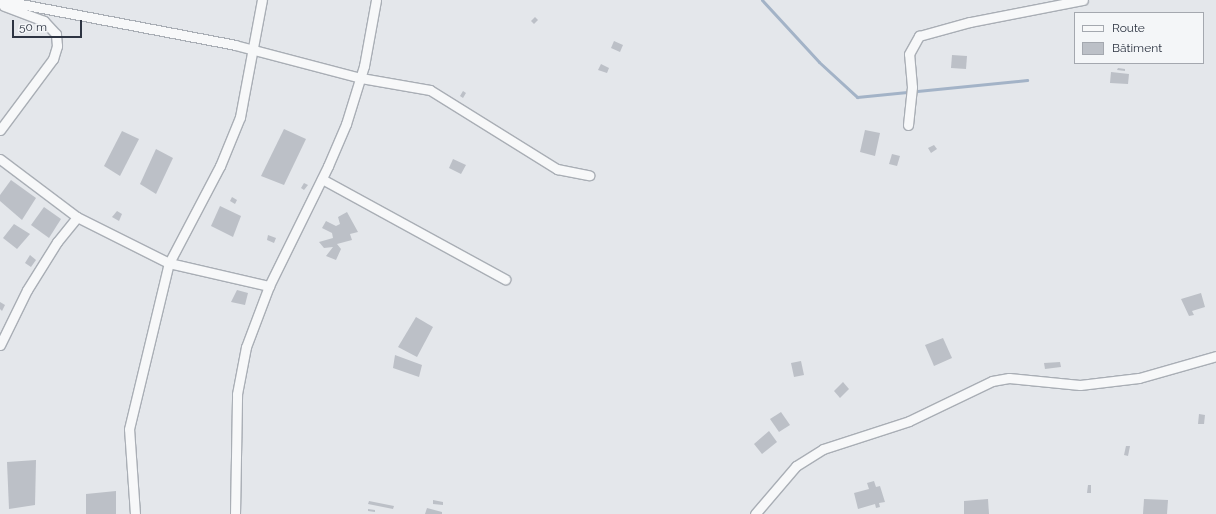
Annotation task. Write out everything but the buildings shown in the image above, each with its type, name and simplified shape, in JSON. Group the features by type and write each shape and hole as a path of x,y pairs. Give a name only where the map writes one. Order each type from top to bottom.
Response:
{"street":[{"path":"0,0 253,50 361,78 430,90 557,169 589,175"},
{"path":"135,514 128,429 169,263 220,166 237,124 262,0"},
{"path":"235,514 237,394 246,347 268,286 322,179 346,124 361,78 376,0"},
{"path":"908,125 911,91 909,54 919,36 970,22 1083,0"},
{"path":"0,4 44,21 56,34 57,46 53,59 0,130"},
{"path":"0,159 77,217 169,263 268,286"},
{"path":"322,179 505,279"},
{"path":"0,345 27,290 57,242 77,217"},
{"path":"755,514 796,466 823,449 909,421 992,381 1008,378 1080,385 1139,378 1216,356"}],"waterway":[{"path":"762,0 819,62 857,97 1027,80"}]}
